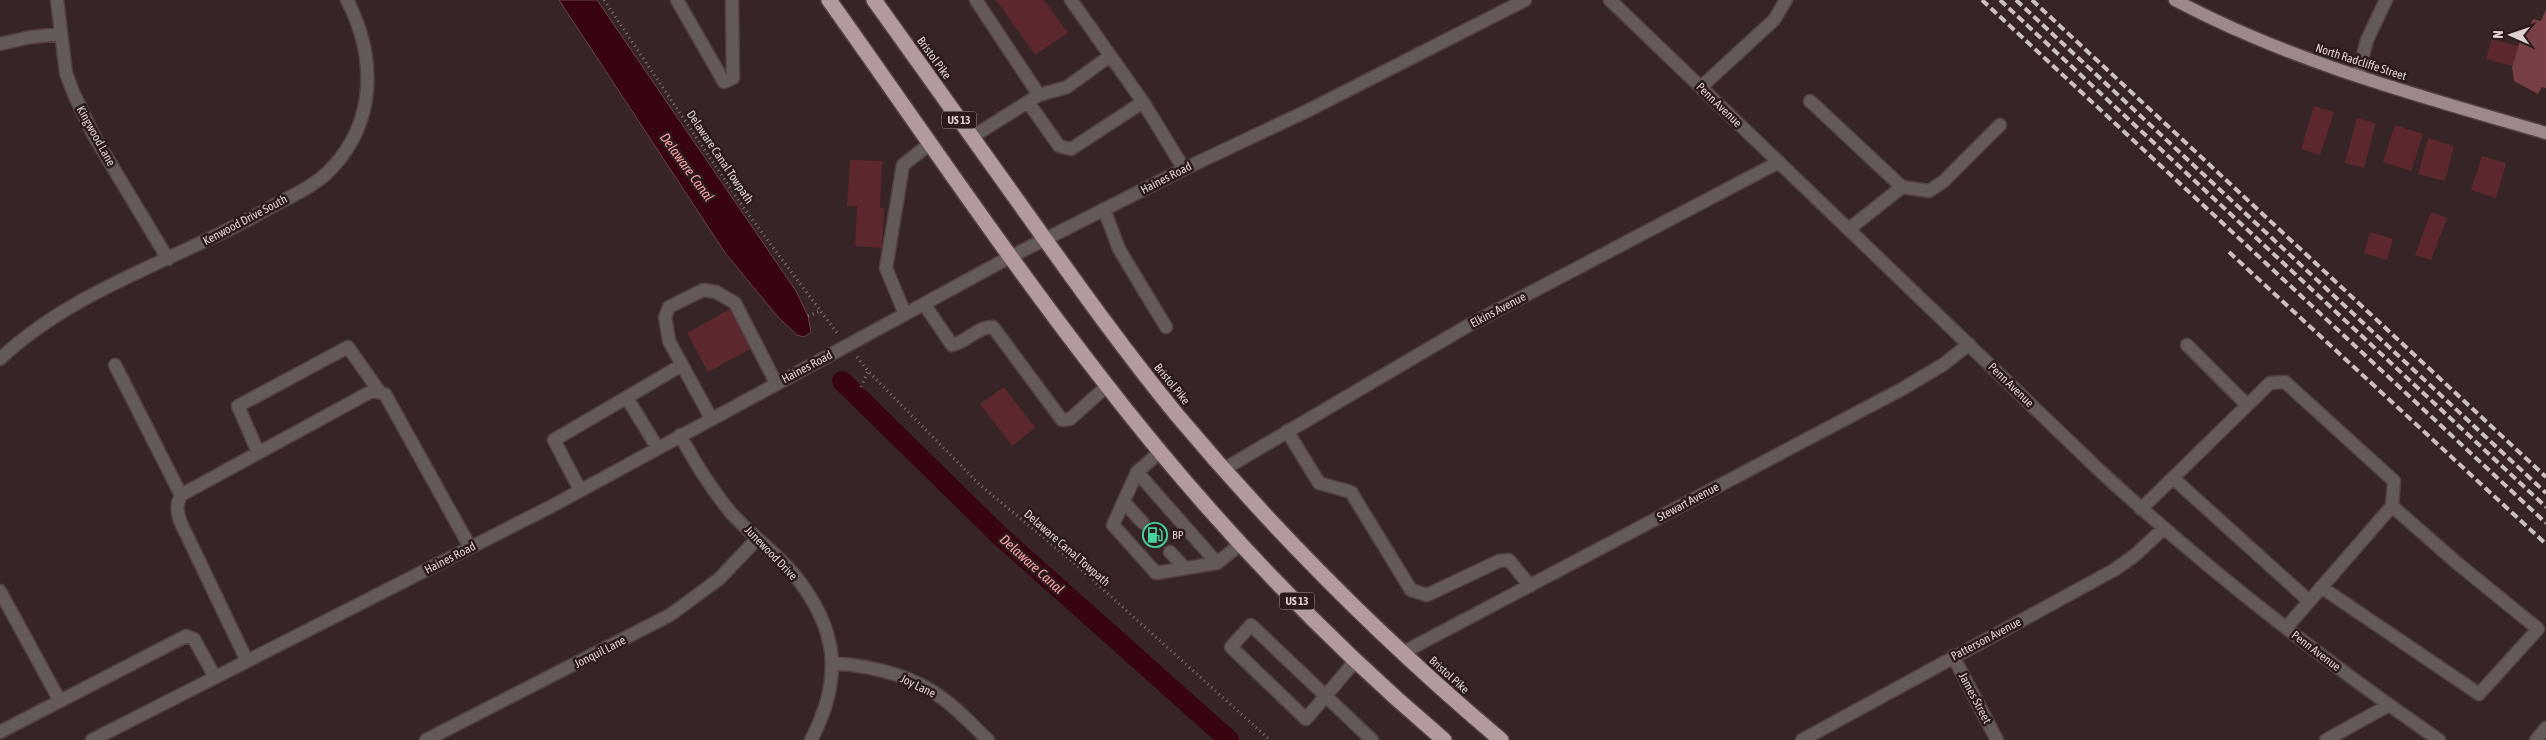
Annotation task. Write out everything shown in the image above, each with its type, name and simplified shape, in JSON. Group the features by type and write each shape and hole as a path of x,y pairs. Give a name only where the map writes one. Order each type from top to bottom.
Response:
{"highway":[{"name":"US 13","path":"829,0 1107,386 1160,452 1242,544 1356,660 1444,740"},
{"name":"Bristol Pike","path":"874,0 1127,352 1224,469 1284,536 1402,653 1501,740"}],"main road":[{"name":"North Radcliffe Street","path":"2175,0 2258,40 2311,61 2546,133"}],"street":[{"name":"Kingwood Lane","path":"57,0 66,73 73,92 94,136 168,259"},
{"name":"Kenwood Drive South","path":"0,358 54,318 102,290 251,218 316,182 346,152 361,122 366,95 367,64 364,39 347,0"},
{"path":"677,0 724,82 733,78 732,0"},
{"path":"976,0 1039,95"},
{"path":"1071,0 1143,102 1184,169"},
{"name":"Haines Road","path":"92,740 580,490 1012,256 1184,169 1309,110 1525,0"},
{"name":"Penn Avenue","path":"1610,0 2163,529 2286,628 2389,706 2439,740"},
{"path":"1701,87 1774,20 1786,0"},
{"path":"2358,75 2367,40 2386,0"},
{"path":"0,44 31,37 60,34"},
{"path":"972,137 1039,95 1067,87 1110,56"},
{"path":"1810,101 1902,187 1929,191 1944,181 2000,125"},
{"path":"1028,102 1059,146 1071,149 1143,102"},
{"path":"905,314 886,268 903,165 931,142"},
{"name":"Elkins Avenue","path":"1224,469 1468,325 1779,162"},
{"path":"1849,229 1902,187"},
{"path":"1104,209 1119,249 1166,327"},
{"path":"711,418 665,329 665,317 669,307 703,290 716,292 735,303 776,383"},
{"path":"924,304 952,345 958,344 986,326 993,327 1062,420 1070,419 1107,386"},
{"name":"Stewart Avenue","path":"1402,653 1902,389 1944,364 1969,344"},
{"path":"2187,345 2247,405"},
{"path":"258,452 238,406 348,347 379,390 386,394 470,547"},
{"path":"115,365 181,495 177,511 180,522 247,661"},
{"path":"580,490 554,440 682,365"},
{"path":"2141,509 2270,383 2285,382 2394,481 2392,506 2286,628"},
{"path":"181,495 372,390 379,390"},
{"path":"627,398 657,448"},
{"path":"1288,432 1319,483 1351,492 1411,590 1427,595 1499,561 1509,560 1530,586"},
{"name":"Junewood Drive","path":"680,435 709,485 757,539 792,573 811,598 829,639 833,663 831,692 811,740"},
{"path":"1160,452 1137,472 1113,524 1156,574 1184,567 1217,563 1242,544"},
{"path":"1137,472 1217,563"},
{"path":"2173,478 2310,601"},
{"path":"1124,502 1143,523"},
{"path":"2321,587 2479,694 2538,629 2457,564 2392,506"},
{"name":"Patterson Avenue","path":"1802,740 1953,656 2114,570 2134,556 2163,529"},
{"name":"Jonquil Lane","path":"426,740 670,615 720,579 757,539"},
{"path":"1170,552 1184,567"},
{"path":"0,591 60,701"},
{"path":"1356,660 1325,696 1306,718 1231,647 1251,625 1325,696 1372,740"},
{"path":"0,732 186,636 194,640 215,677"},
{"name":"James Street","path":"1953,656 1997,740"},
{"name":"Joy Lane","path":"833,663 861,665 904,677 924,686 943,698 988,740"},
{"path":"2326,740 2389,706"},
{"path":"2536,740 2546,728"}],"path":[{"name":"Delaware Canal Towpath","path":"604,0 745,210 827,320"},
{"path":"808,316 820,311"},
{"name":"Delaware Canal Towpath","path":"860,361 980,485 1066,557 1270,740"},
{"path":"861,387 868,371"}],"shaded area":[{"path":"2546,9 2546,88 2542,87 2538,94 2514,81 2512,66 2520,41 2523,42 2533,19 2541,21"}],"water":[{"path":"559,0 597,0 796,291 808,316 811,332 804,337 797,335 778,317 726,254"}],"building":[{"path":"996,0 1044,0 1068,33 1035,55"},
{"path":"2491,39 2518,46 2512,66 2486,59"},
{"path":"2314,106 2334,112 2320,155 2301,149"},
{"path":"2357,118 2376,123 2364,168 2345,163"},
{"path":"2395,125 2423,134 2411,171 2383,162"},
{"path":"2428,138 2454,146 2445,181 2418,174"},
{"path":"2482,156 2506,163 2496,198 2471,190"},
{"path":"850,160 882,161 880,208 884,208 882,248 855,246 857,206 847,206"},
{"path":"2431,212 2447,218 2431,260 2415,255"},
{"path":"2370,232 2393,239 2387,260 2364,253"},
{"path":"730,309 752,348 708,372 687,333"},
{"path":"1004,387 1035,428 1012,446 980,404"}],"waterway":[{"name":"Delaware Canal","path":"842,381 999,535 1229,740"}],"tunnel":[{"path":"1143,523 1170,552"}],"railway":[{"path":"1982,0 2546,523"},
{"path":"2000,0 2546,507"},
{"path":"2016,0 2546,493"},
{"path":"2032,0 2546,477"},
{"path":"2229,252 2546,544"}],"place":[{"name":"BP","path":"1155,535"}]}
